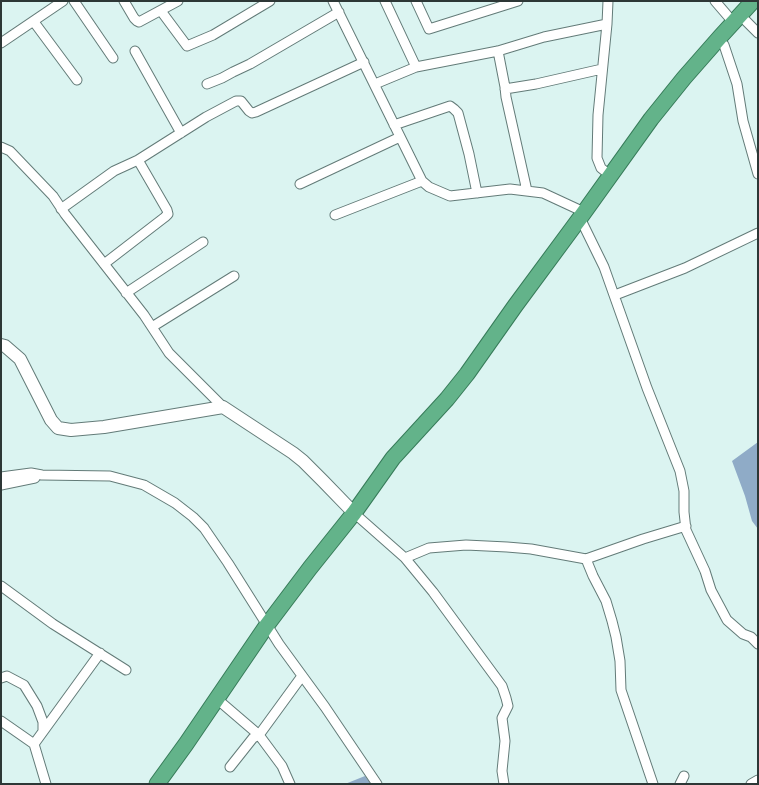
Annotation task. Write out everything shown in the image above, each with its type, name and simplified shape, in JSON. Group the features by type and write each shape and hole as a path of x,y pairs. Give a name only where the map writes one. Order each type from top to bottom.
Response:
{"highway":[{"path":"167,784 310,568 357,516 393,458 447,399 467,374 515,306 636,154 686,88 724,45 753,1"},
{"path":"583,219 610,176 651,119 689,72 720,37 758,9"},
{"path":"157,784 186,744 220,702"}],"street":[{"path":"74,1 113,58"},
{"path":"124,1 136,21 139,22 161,11 176,1"},
{"path":"161,11 187,46 213,35 270,1"},
{"path":"385,1 416,67"},
{"path":"416,1 429,29 518,1"},
{"path":"608,1 598,115 597,158 601,168 610,176"},
{"path":"715,1 740,22 758,33"},
{"path":"1,43 34,22 56,3"},
{"path":"207,84 250,64 337,4 400,137 422,180 429,187 450,196 510,189 543,193 583,219 604,267 647,388 680,471 684,491 686,530 705,571 711,590 727,620 735,628 743,634 751,637 758,644"},
{"path":"34,22 77,80"},
{"path":"374,84 416,67 498,51 544,37 607,24"},
{"path":"724,45 737,84 743,121 758,174"},
{"path":"136,51 181,133"},
{"path":"498,51 506,97 527,191"},
{"path":"62,209 114,171 138,160 206,117 236,101 241,101 252,113 256,112 364,62"},
{"path":"505,90 602,69"},
{"path":"394,125 450,106 454,109 458,113 470,154 477,193"},
{"path":"300,184 400,137"},
{"path":"1,147 10,151 53,196 152,327 169,353 223,407 303,460 357,516 405,558 437,598 502,686 508,706 502,718 505,741 502,771 504,784"},
{"path":"104,264 168,214 138,160"},
{"path":"335,215 422,180"},
{"path":"614,295 685,268 758,233"},
{"path":"126,293 204,242"},
{"path":"152,327 234,276"},
{"path":"1,345 5,346 20,359 51,420 58,428 71,430 104,427 223,407"},
{"path":"1,477 31,473 42,475 110,476 144,485 175,503 204,528 270,629 378,784"},
{"path":"1,485 32,479 42,475"},
{"path":"405,558 429,548 466,544 531,549 586,559 686,526"},
{"path":"586,559 606,601 612,621 620,661 622,690 653,784"},
{"path":"1,586 53,624 126,670"},
{"path":"34,744 100,653"},
{"path":"1,678 7,676 24,685 37,706 43,722 43,731"},
{"path":"230,767 253,738 259,735 302,676"},
{"path":"220,702 259,735 282,766 290,784"},
{"path":"1,722 34,744 46,784"},
{"path":"751,784 758,780"}],"water":[{"path":"758,442 758,529 752,521 745,496 732,461"},
{"path":"365,776 371,784 345,784"}]}
